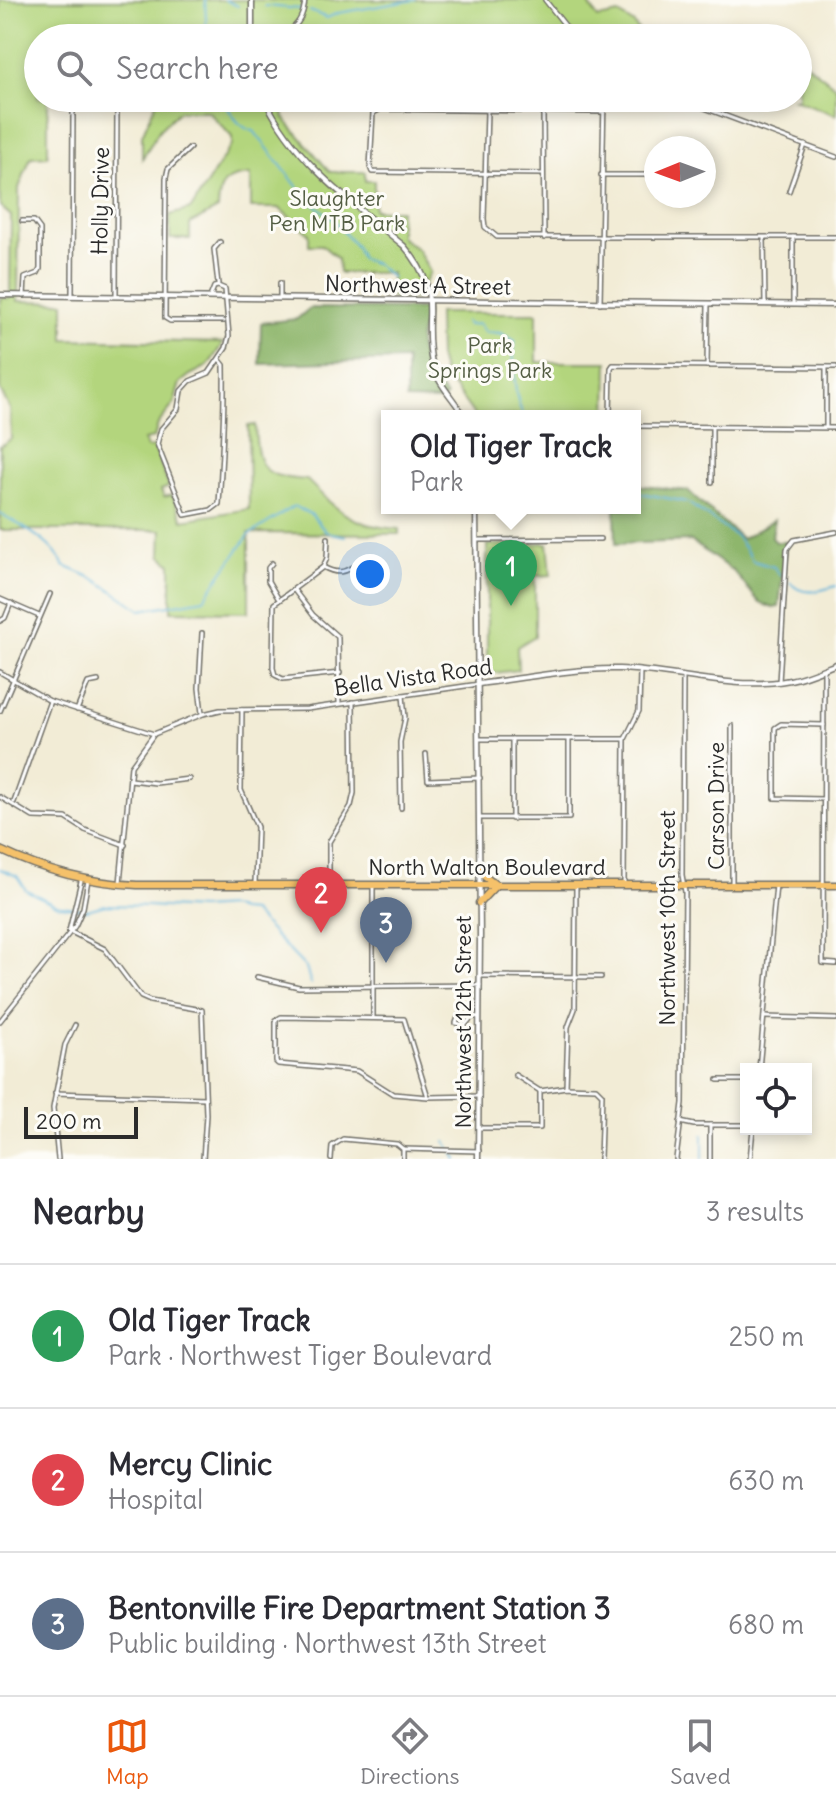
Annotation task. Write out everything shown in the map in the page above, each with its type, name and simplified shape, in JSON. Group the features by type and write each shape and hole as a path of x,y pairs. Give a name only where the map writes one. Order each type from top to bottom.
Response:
{"main road":[{"name":"North Walton Boulevard","path":"0,850 41,867 85,879 120,884 836,885"},
{"path":"479,866 485,877 496,885 479,903"}],"street":[{"path":"252,0 252,24"},
{"path":"296,24 303,14 305,0"},
{"path":"545,0 564,24"},
{"name":"Holly Drive","path":"72,296 73,112"},
{"name":"Holly Drive","path":"116,296 117,112"},
{"path":"274,112 312,168 332,189 415,258 425,276 430,301 433,366 460,410"},
{"path":"375,112 370,141 372,172 543,174"},
{"path":"487,112 484,219 485,227 497,237 836,237"},
{"path":"544,238 543,112 604,112 600,303"},
{"path":"716,112 836,157"},
{"path":"789,191 805,145"},
{"path":"190,148 168,169 166,178 165,318 226,321"},
{"path":"601,175 644,175"},
{"path":"22,221 34,221 40,229 40,269 38,273 25,278 24,296"},
{"path":"793,237 793,304"},
{"path":"764,238 765,304"},
{"path":"218,286 214,249 220,242"},
{"path":"280,283 280,298"},
{"path":"210,297 214,287 218,286"},
{"path":"218,286 225,289 229,342 209,373 185,385 178,409 165,423 158,438 159,454 185,515 211,510 219,504 220,449 224,433 224,365 220,360"},
{"name":"Northwest A Street","path":"0,295 836,305"},
{"path":"707,366 708,304"},
{"path":"610,410 613,365 836,367"},
{"path":"826,367 826,428"},
{"path":"641,426 836,428"},
{"path":"712,428 712,482"},
{"name":"Northwest 12th Street","path":"476,514 480,778 478,1159"},
{"path":"779,682 787,549 794,540 836,532"},
{"path":"328,538 327,558 323,567 279,599 272,609 275,675 283,679 340,673"},
{"path":"478,540 600,539"},
{"path":"323,567 331,572 343,572 353,570 362,562 369,562 375,570 375,588"},
{"path":"272,563 268,568 268,581 279,599"},
{"path":"294,590 313,615 338,637 339,704"},
{"path":"0,711 50,594"},
{"path":"0,599 39,616"},
{"path":"0,621 5,618 11,603"},
{"path":"202,633 199,688 203,714"},
{"name":"Bella Vista Road","path":"154,734 203,714 242,710 282,711 577,672 640,671 715,681 779,682 836,664"},
{"path":"824,669 823,963 836,964"},
{"path":"624,885 625,739 639,711 640,671"},
{"path":"0,672 50,701 154,734 131,766 120,884"},
{"name":"Northwest 10th Street","path":"676,1159 683,1103 683,677"},
{"path":"77,710 88,683 98,681"},
{"path":"401,808 400,742 405,718 403,695"},
{"path":"13,804 50,701"},
{"path":"329,885 329,842 351,806 354,793 353,702"},
{"path":"242,710 241,790 257,827 255,885"},
{"path":"823,799 775,798 775,728 781,724 824,725"},
{"name":"Carson Drive","path":"732,726 732,885"},
{"path":"479,739 625,739"},
{"path":"512,739 512,819"},
{"path":"480,818 569,818 569,740"},
{"path":"426,754 428,780 480,778"},
{"path":"128,780 156,783 189,779"},
{"path":"0,797 33,817 66,818 85,830 125,845"},
{"path":"69,931 85,879"},
{"path":"0,1021 75,926 83,908 85,879"},
{"path":"373,885 373,1018"},
{"path":"566,1087 567,1035 575,1009 576,885"},
{"path":"760,1063 776,885"},
{"path":"69,931 105,949 141,997 200,1008 205,1098 203,1159"},
{"path":"480,976 601,977"},
{"path":"257,977 299,987 480,985"},
{"path":"428,1097 407,1023 400,1017 281,1017 276,1020 276,1062 357,1071 393,1094 428,1097 479,1096"},
{"path":"471,1018 479,1017"},
{"path":"764,1017 836,1019"},
{"path":"58,1159 53,1108 65,1045 75,1025"},
{"path":"515,1075 540,1091 566,1087 596,1088 602,1094 600,1159"},
{"path":"718,1080 740,1080"},
{"path":"479,1128 540,1128 540,1091"},
{"path":"55,1093 205,1098"},
{"path":"680,1122 740,1125"},
{"path":"710,1125 710,1159"},
{"path":"750,1159 752,1135"},
{"path":"331,1159 332,1146 343,1139 397,1144 403,1149 479,1151"},
{"path":"403,1149 403,1159"}],"green space":[{"path":"0,0 559,0 588,3 598,18 619,14 634,24 24,24 24,112 48,112 48,156 31,157 19,188 18,301 64,302 64,339 223,343 208,366 180,383 174,404 158,424 154,438 144,440 147,448 154,447 169,487 161,490 164,497 172,495 183,520 249,509 248,426 255,425 260,461 271,473 307,480 328,501 358,521 399,529 399,534 249,533 249,612 171,611 171,564 161,555 162,530 0,530 0,446 11,439 10,409 0,390 0,298 10,298 11,216 0,206"},
{"path":"812,68 836,87 836,115 812,106"},
{"name":"Slaughter Pen MTB Park","path":"152,112 178,112 160,129 142,159 142,135"},
{"name":"Slaughter Pen MTB Park","path":"209,112 283,112 284,118 330,172 365,172 365,181 374,181 374,210 400,210 400,236 418,250 430,272 417,298 391,298 391,273 339,273 338,259 322,245 309,245 309,234 279,208 251,208 251,175 225,183 218,209 190,224 190,239 170,239 170,215 191,209 232,144 232,137"},
{"path":"310,308 426,309 419,338 420,349 429,371 446,397 441,401 406,400 406,360 260,364 261,323 297,319"},
{"name":"Park Springs Park","path":"438,313 537,313 537,362 608,362 607,410 471,410 443,372 439,357"},
{"path":"641,486 688,491 742,539 774,520 772,538 776,542 786,542 779,607 760,603 734,572 691,541 616,544 615,514 641,514"},
{"path":"548,543 551,575 535,576 535,636 517,647 518,670 487,674 487,545"}],"waterway":[{"path":"205,0 206,24"},
{"path":"225,0 238,6"},
{"path":"310,11 327,18 338,13 415,0"},
{"path":"265,6 301,9"},
{"path":"230,112 239,123 254,131 307,199 331,217 357,248 361,259 376,264 392,278"},
{"path":"465,321 468,325 479,324 484,332 500,333 515,341 515,380 521,410"},
{"path":"641,493 687,502 737,537 753,561 774,567 780,575"},
{"path":"0,513 44,542 64,566 95,579 141,610 204,599 249,535 294,506 312,515 326,532 345,536"},
{"path":"790,582 805,591 836,586"},
{"path":"0,869 17,876 26,890 56,905 87,910 105,905 200,909 230,907 252,912 306,968 311,984"},
{"path":"703,1135 703,1159"},
{"path":"446,1142 450,1148"},
{"path":"454,1154 457,1159"}],"place":[{"name":"Old Tiger Track","path":"511,606"},
{"name":"Mercy Clinic","path":"321,933"},
{"name":"Bentonville Fire Department Station 3","path":"386,963"}]}
